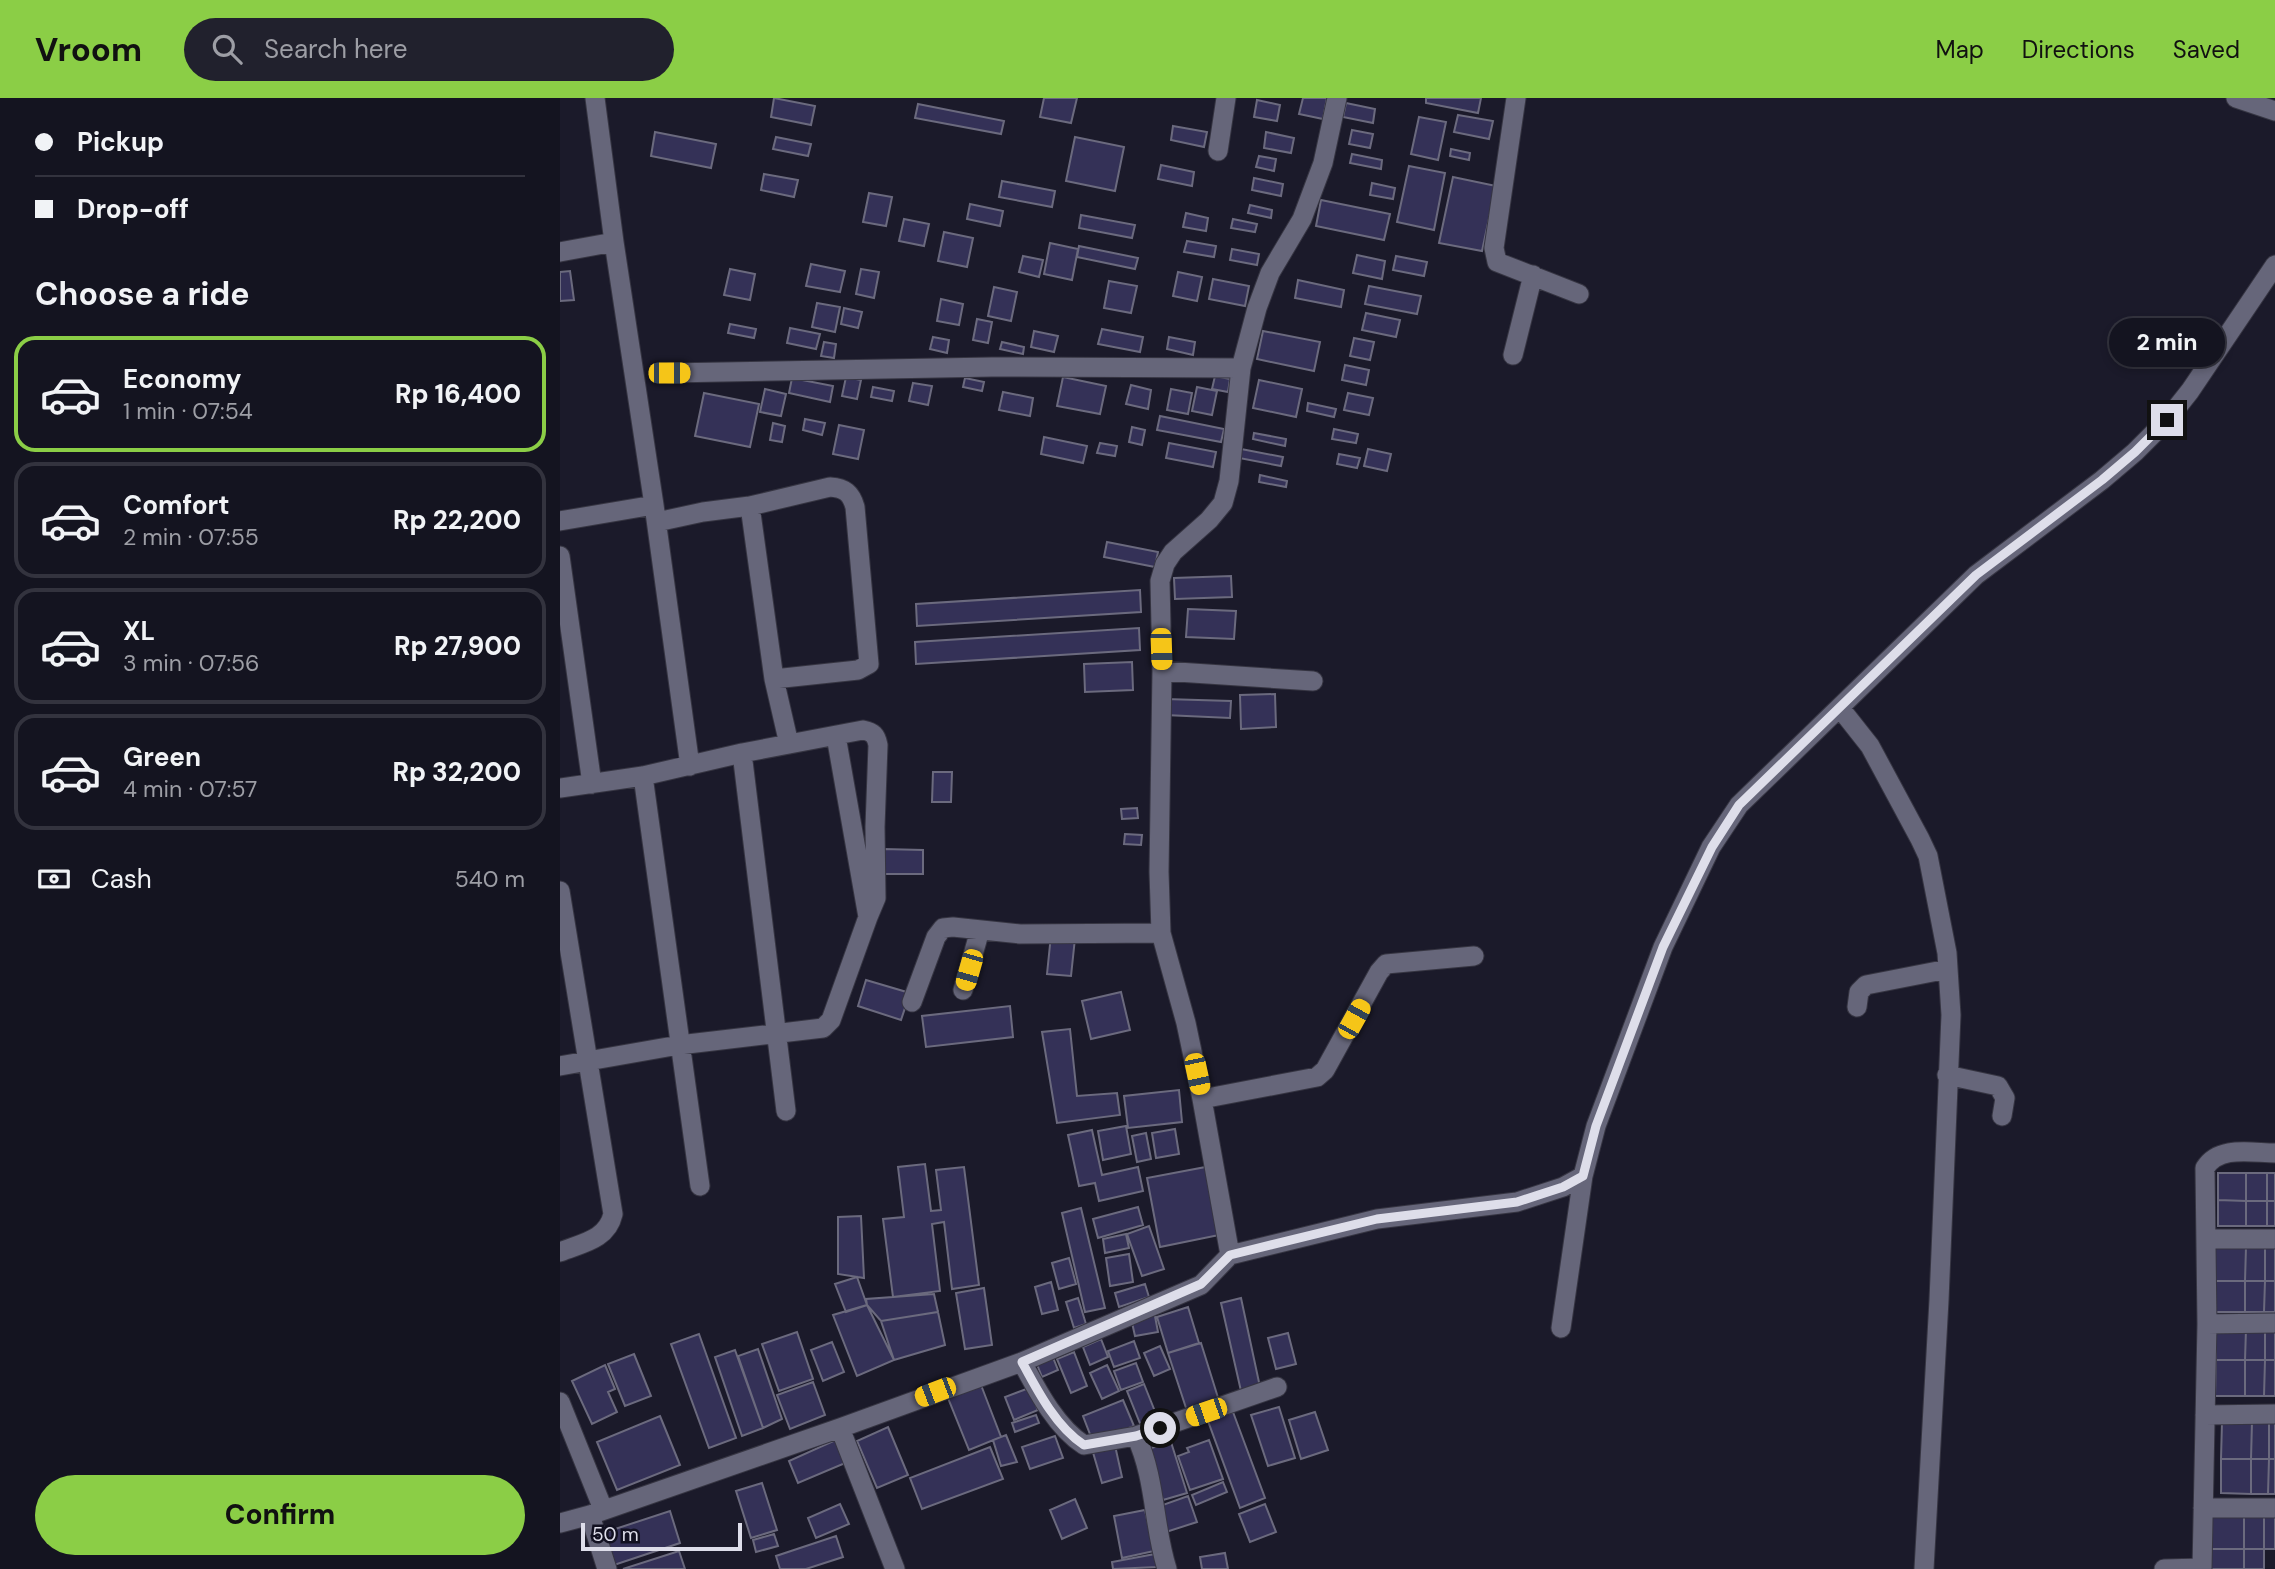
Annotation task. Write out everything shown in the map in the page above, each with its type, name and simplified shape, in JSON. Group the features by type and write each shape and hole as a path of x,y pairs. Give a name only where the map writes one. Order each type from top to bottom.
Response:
{"street":[{"path":"595,98 690,766"},
{"path":"1218,151 1226,98"},
{"path":"1230,1255 1186,1023 1161,933 1160,581 1165,564 1173,552 1209,520 1223,502 1229,481 1241,368 1262,292 1301,219 1323,163 1337,98"},
{"path":"1516,98 1494,253 1497,262 1579,294"},
{"path":"2236,98 2275,111"},
{"path":"560,253 614,242"},
{"path":"1561,1328 1583,1176 1596,1126 1663,947 1712,847 1739,805 1976,575 2102,480 2167,420 2190,391 2275,265"},
{"path":"1513,355 1533,275"},
{"path":"669,373 992,367 1241,368"},
{"path":"560,521 703,512 750,506 830,487 848,491 855,507 869,664 858,670 774,679"},
{"path":"750,506 774,679 789,744"},
{"path":"560,556 592,784"},
{"path":"1162,671 1313,681"},
{"path":"1840,708 1870,746 1901,800 1927,856 1947,953 1951,1015 1924,1569"},
{"path":"560,788 643,776 742,753 863,730 869,731 877,738 876,898 829,1023 820,1029 679,1045 560,1066"},
{"path":"836,736 869,917"},
{"path":"742,753 786,1111"},
{"path":"643,776 700,1186"},
{"path":"560,891 613,1214 609,1226 599,1236 560,1252"},
{"path":"912,1002 940,930 953,927 1020,934 1161,933"},
{"path":"963,990 980,930"},
{"path":"1202,1099 1317,1077 1325,1070 1386,964 1474,956"},
{"path":"1857,1007 1859,992 1866,985 1948,969"},
{"path":"1947,1075 1998,1086 2005,1098 2002,1116"},
{"path":"2164,1569 2202,1568 2207,1324 2205,1168 2216,1156 2228,1152 2275,1153"},
{"path":"560,1523 840,1428 1022,1362 1201,1284 1230,1255 1377,1219 1517,1202 1563,1187 1583,1176"},
{"path":"2207,1239 2275,1239"},
{"path":"2207,1324 2275,1323"},
{"path":"1022,1362 1043,1399 1084,1445 1136,1436 1277,1387"},
{"path":"560,1402 596,1512 607,1569"},
{"path":"2205,1415 2275,1414"},
{"path":"840,1428 895,1569"},
{"path":"1136,1436 1148,1466 1159,1541 1167,1569"},
{"path":"2203,1508 2275,1508"}],"building":[{"path":"774,98 815,106 811,125 771,117"},
{"path":"1044,98 1077,98 1071,123 1040,117"},
{"path":"1303,98 1327,98 1323,119 1299,114"},
{"path":"1426,98 1481,98 1478,113 1426,103"},
{"path":"1257,100 1280,105 1277,121 1254,117"},
{"path":"1346,103 1375,109 1373,123 1343,117"},
{"path":"918,104 1004,121 1001,134 915,118"},
{"path":"1458,115 1493,121 1489,139 1454,132"},
{"path":"1419,117 1446,122 1438,160 1411,154"},
{"path":"1173,126 1207,132 1204,147 1171,140"},
{"path":"1352,130 1373,134 1370,148 1349,144"},
{"path":"655,132 716,144 711,168 651,156"},
{"path":"1266,132 1294,138 1291,153 1264,148"},
{"path":"776,137 811,144 808,156 773,149"},
{"path":"1075,137 1124,147 1115,191 1066,181"},
{"path":"1451,149 1470,153 1469,160 1450,156"},
{"path":"1352,154 1382,160 1381,169 1350,163"},
{"path":"1259,156 1276,159 1274,171 1256,167"},
{"path":"1161,165 1194,172 1192,186 1158,179"},
{"path":"1409,166 1445,173 1434,230 1397,222"},
{"path":"764,174 798,180 794,197 761,190"},
{"path":"1453,177 1496,186 1482,251 1439,243"},
{"path":"1254,178 1283,184 1281,196 1252,190"},
{"path":"1002,181 1055,191 1052,207 999,197"},
{"path":"1372,183 1395,188 1393,199 1370,195"},
{"path":"869,193 892,197 886,226 863,222"},
{"path":"1321,200 1390,214 1384,240 1316,226"},
{"path":"970,204 1003,211 1000,226 967,219"},
{"path":"1250,205 1272,210 1271,218 1248,213"},
{"path":"1186,213 1208,218 1206,231 1183,227"},
{"path":"1081,215 1135,225 1132,238 1079,228"},
{"path":"904,219 929,224 924,246 899,241"},
{"path":"1233,219 1257,224 1255,232 1231,228"},
{"path":"944,232 973,238 967,267 938,261"},
{"path":"1187,241 1216,246 1214,257 1184,252"},
{"path":"1050,243 1078,249 1072,280 1044,274"},
{"path":"1079,246 1138,258 1135,269 1077,257"},
{"path":"1232,249 1259,254 1257,265 1230,260"},
{"path":"1357,255 1385,261 1382,279 1353,273"},
{"path":"1023,256 1043,260 1039,277 1019,272"},
{"path":"1396,256 1427,262 1424,276 1393,270"},
{"path":"811,264 845,271 840,292 806,286"},
{"path":"730,269 755,274 750,300 724,295"},
{"path":"861,269 879,272 874,298 856,294"},
{"path":"570,271 574,300 560,301 560,272"},
{"path":"1178,272 1202,277 1197,301 1173,296"},
{"path":"1213,279 1249,286 1245,306 1209,299"},
{"path":"1298,280 1344,290 1341,307 1295,298"},
{"path":"1109,281 1137,286 1131,313 1104,308"},
{"path":"1369,286 1421,296 1417,314 1365,304"},
{"path":"994,287 1017,292 1011,321 988,316"},
{"path":"941,299 963,304 959,325 937,321"},
{"path":"817,303 840,307 835,332 812,327"},
{"path":"844,308 862,312 858,328 841,324"},
{"path":"1366,313 1400,320 1396,337 1362,330"},
{"path":"977,319 992,322 988,343 973,340"},
{"path":"730,324 756,329 754,338 728,333"},
{"path":"790,328 820,334 816,349 787,343"},
{"path":"1102,329 1143,337 1140,352 1098,344"},
{"path":"1034,331 1058,336 1054,352 1031,347"},
{"path":"1263,331 1320,342 1314,371 1257,359"},
{"path":"933,337 949,340 947,353 930,349"},
{"path":"1169,337 1195,342 1193,355 1167,349"},
{"path":"1354,338 1374,342 1370,360 1350,356"},
{"path":"824,342 836,344 834,358 821,356"},
{"path":"1002,342 1024,347 1023,354 1000,349"},
{"path":"1345,365 1369,370 1366,385 1342,380"},
{"path":"1215,376 1230,379 1228,392 1212,389"},
{"path":"846,377 861,380 857,399 842,396"},
{"path":"1063,377 1106,386 1100,414 1057,406"},
{"path":"792,378 833,386 830,402 789,393"},
{"path":"965,378 984,382 982,391 963,387"},
{"path":"1259,380 1302,389 1296,417 1253,408"},
{"path":"913,383 932,386 928,405 909,401"},
{"path":"1131,385 1151,390 1148,409 1126,404"},
{"path":"873,387 894,391 892,401 871,397"},
{"path":"1197,387 1217,391 1212,415 1192,411"},
{"path":"765,389 786,394 781,416 760,412"},
{"path":"1171,389 1192,393 1188,414 1167,410"},
{"path":"1003,392 1033,398 1030,416 999,410"},
{"path":"704,393 759,404 750,447 695,436"},
{"path":"1348,393 1373,398 1369,415 1344,410"},
{"path":"1308,403 1336,409 1334,417 1307,411"},
{"path":"1160,416 1224,429 1221,442 1157,430"},
{"path":"805,419 825,423 822,435 803,430"},
{"path":"773,423 785,426 782,442 770,440"},
{"path":"839,425 864,430 858,459 833,454"},
{"path":"1132,427 1145,430 1142,445 1129,442"},
{"path":"1334,429 1358,434 1356,443 1332,439"},
{"path":"1254,433 1286,439 1285,446 1253,439"},
{"path":"1044,437 1087,446 1083,463 1041,454"},
{"path":"1100,443 1117,446 1115,456 1097,453"},
{"path":"1169,443 1216,452 1213,467 1166,458"},
{"path":"1236,448 1283,457 1281,466 1234,457"},
{"path":"1368,449 1391,454 1387,471 1364,466"},
{"path":"1339,454 1360,458 1357,468 1337,464"},
{"path":"1260,475 1287,481 1286,487 1259,482"},
{"path":"1107,542 1158,552 1155,567 1104,557"},
{"path":"1231,576 1232,597 1175,599 1174,578"},
{"path":"1140,590 1141,612 917,626 916,604"},
{"path":"1188,609 1236,611 1234,639 1186,637"},
{"path":"1139,628 1140,650 916,664 915,642"},
{"path":"1132,662 1133,690 1085,692 1084,664"},
{"path":"1275,694 1276,727 1241,729 1240,695"},
{"path":"1165,699 1231,701 1230,718 1165,715"},
{"path":"933,772 952,772 951,802 932,802"},
{"path":"1137,808 1138,818 1122,819 1121,809"},
{"path":"1125,834 1142,835 1141,845 1124,844"},
{"path":"883,849 923,850 923,874 882,874"},
{"path":"1051,935 1075,938 1071,976 1047,974"},
{"path":"866,980 910,993 901,1020 858,1006"},
{"path":"1121,992 1130,1030 1091,1039 1082,1001"},
{"path":"1010,1006 1013,1037 926,1047 922,1016"},
{"path":"1070,1029 1077,1096 1117,1093 1120,1115 1057,1123 1042,1032"},
{"path":"1179,1090 1182,1122 1128,1128 1124,1096"},
{"path":"1126,1126 1131,1154 1103,1160 1098,1131"},
{"path":"1175,1129 1179,1154 1156,1158 1152,1133"},
{"path":"1092,1130 1102,1175 1138,1167 1143,1191 1099,1201 1095,1183 1079,1186 1068,1135"},
{"path":"1146,1133 1151,1159 1137,1162 1132,1136"},
{"path":"925,1164 931,1211 941,1210 936,1170 964,1167 979,1285 952,1289 944,1222 932,1224 940,1291 893,1297 883,1219 904,1217 898,1167"},
{"path":"1211,1166 1224,1234 1160,1247 1147,1178"},
{"path":"2218,1173 2246,1173 2246,1201 2218,1200"},
{"path":"2246,1173 2267,1173 2267,1201 2246,1201"},
{"path":"2267,1173 2275,1173 2275,1201 2267,1201"},
{"path":"2218,1200 2246,1201 2246,1226 2218,1226"},
{"path":"2246,1201 2267,1201 2267,1226 2246,1226"},
{"path":"2267,1201 2275,1201 2275,1226 2267,1226"},
{"path":"1138,1207 1143,1225 1098,1238 1093,1219"},
{"path":"1081,1208 1105,1308 1085,1312 1062,1213"},
{"path":"861,1216 864,1278 838,1274 838,1217"},
{"path":"1149,1226 1164,1269 1142,1276 1127,1234"},
{"path":"1126,1234 1129,1248 1105,1253 1103,1239"},
{"path":"2246,1247 2245,1281 2214,1281 2214,1248"},
{"path":"2246,1247 2265,1248 2265,1281 2245,1281"},
{"path":"2265,1248 2275,1248 2275,1281 2265,1281"},
{"path":"1129,1254 1133,1282 1110,1286 1106,1258"},
{"path":"1069,1258 1076,1284 1059,1289 1052,1263"},
{"path":"857,1277 867,1305 846,1312 835,1284"},
{"path":"2214,1281 2245,1281 2245,1312 2213,1312"},
{"path":"2245,1281 2265,1281 2264,1312 2245,1312"},
{"path":"2265,1281 2275,1281 2275,1312 2264,1312"},
{"path":"1051,1282 1058,1310 1042,1314 1035,1287"},
{"path":"1145,1284 1149,1297 1119,1307 1115,1293"},
{"path":"984,1288 992,1345 965,1349 956,1293"},
{"path":"934,1294 938,1312 881,1321 867,1305 866,1299"},
{"path":"1078,1298 1086,1324 1074,1328 1066,1302"},
{"path":"1241,1298 1260,1387 1241,1391 1221,1303"},
{"path":"867,1305 894,1360 857,1376 833,1315"},
{"path":"1188,1307 1199,1343 1168,1353 1157,1317"},
{"path":"1154,1311 1158,1332 1135,1336 1131,1318"},
{"path":"938,1312 945,1345 894,1360 881,1321"},
{"path":"2216,1329 2246,1329 2245,1360 2216,1360"},
{"path":"2246,1329 2265,1329 2265,1360 2245,1360"},
{"path":"2265,1329 2275,1329 2275,1360 2265,1360"},
{"path":"797,1332 813,1379 779,1391 762,1344"},
{"path":"1288,1333 1296,1364 1276,1369 1268,1338"},
{"path":"699,1334 736,1438 709,1448 671,1344"},
{"path":"1101,1339 1108,1357 1090,1365 1083,1347"},
{"path":"1134,1341 1140,1358 1114,1367 1108,1351"},
{"path":"832,1342 844,1372 823,1381 811,1350"},
{"path":"1201,1343 1220,1404 1188,1414 1168,1353"},
{"path":"1160,1346 1170,1369 1154,1376 1144,1353"},
{"path":"758,1349 782,1419 763,1428 738,1356"},
{"path":"735,1350 763,1428 742,1436 715,1357"},
{"path":"1074,1352 1087,1386 1071,1393 1057,1359"},
{"path":"634,1354 651,1396 625,1406 608,1364"},
{"path":"1052,1355 1058,1370 1042,1377 1036,1362"},
{"path":"2216,1360 2245,1360 2245,1396 2215,1396"},
{"path":"2245,1360 2265,1360 2264,1396 2245,1396"},
{"path":"2265,1360 2275,1360 2275,1396 2264,1396"},
{"path":"1136,1363 1143,1382 1121,1390 1114,1371"},
{"path":"605,1365 615,1389 608,1392 617,1412 592,1424 572,1381"},
{"path":"1107,1365 1119,1391 1102,1399 1090,1373"},
{"path":"813,1382 825,1415 790,1429 777,1395"},
{"path":"1144,1384 1160,1424 1143,1431 1127,1391"},
{"path":"981,1385 1001,1437 969,1450 948,1398"},
{"path":"1029,1388 1038,1410 1014,1420 1005,1397"},
{"path":"1123,1400 1134,1426 1093,1442 1083,1416"},
{"path":"1279,1407 1295,1458 1268,1466 1251,1415"},
{"path":"1233,1412 1265,1498 1240,1508 1208,1421"},
{"path":"1315,1412 1328,1450 1301,1459 1289,1420"},
{"path":"1036,1415 1039,1423 1015,1432 1012,1423"},
{"path":"660,1416 680,1465 617,1490 597,1442"},
{"path":"2222,1422 2252,1422 2251,1459 2221,1459"},
{"path":"2252,1422 2269,1422 2269,1459 2251,1459"},
{"path":"2269,1422 2275,1422 2275,1459 2269,1459"},
{"path":"888,1427 908,1475 877,1488 857,1441"},
{"path":"1006,1435 1017,1462 1001,1466 993,1440"},
{"path":"1055,1436 1063,1458 1030,1469 1022,1447"},
{"path":"840,1438 850,1461 798,1483 789,1461"},
{"path":"1209,1440 1223,1479 1190,1490 1178,1456 1189,1452 1187,1448"},
{"path":"1114,1441 1122,1477 1102,1483 1092,1449"},
{"path":"1171,1442 1187,1493 1163,1500 1148,1449"},
{"path":"990,1447 1003,1479 922,1509 910,1478"},
{"path":"2221,1459 2251,1459 2251,1494 2221,1493"},
{"path":"2251,1459 2269,1459 2268,1494 2251,1494"},
{"path":"2269,1459 2275,1459 2275,1494 2268,1494"},
{"path":"1223,1482 1227,1492 1196,1505 1192,1495"},
{"path":"762,1483 777,1530 751,1538 736,1491"},
{"path":"1188,1496 1197,1522 1166,1532 1157,1507"},
{"path":"1075,1499 1087,1528 1062,1539 1050,1510"},
{"path":"840,1504 849,1524 816,1538 808,1518"},
{"path":"1265,1504 1276,1532 1250,1542 1239,1514"},
{"path":"1145,1510 1154,1551 1122,1558 1114,1516"},
{"path":"670,1511 680,1543 614,1565 603,1533"},
{"path":"2211,1517 2244,1517 2244,1549 2211,1549"},
{"path":"2244,1517 2264,1517 2264,1549 2244,1549"},
{"path":"2264,1517 2275,1517 2275,1549 2264,1549"},
{"path":"774,1534 778,1546 756,1552 753,1540"},
{"path":"836,1536 843,1557 806,1569 780,1569 776,1556"},
{"path":"2211,1549 2244,1549 2244,1569 2211,1569"},
{"path":"2244,1549 2264,1549 2264,1569 2244,1569"},
{"path":"679,1551 685,1569 623,1569"},
{"path":"1225,1553 1228,1569 1202,1569 1200,1557"},
{"path":"1155,1554 1157,1567 1113,1569 1112,1562"}],"route":[{"path":"1160,1428 1136,1436 1084,1445 1043,1399 1022,1362 1201,1284 1230,1255 1377,1219 1517,1202 1563,1187 1583,1176 1596,1126 1663,947 1712,847 1739,805 1976,575 2102,480 2167,420"}]}
